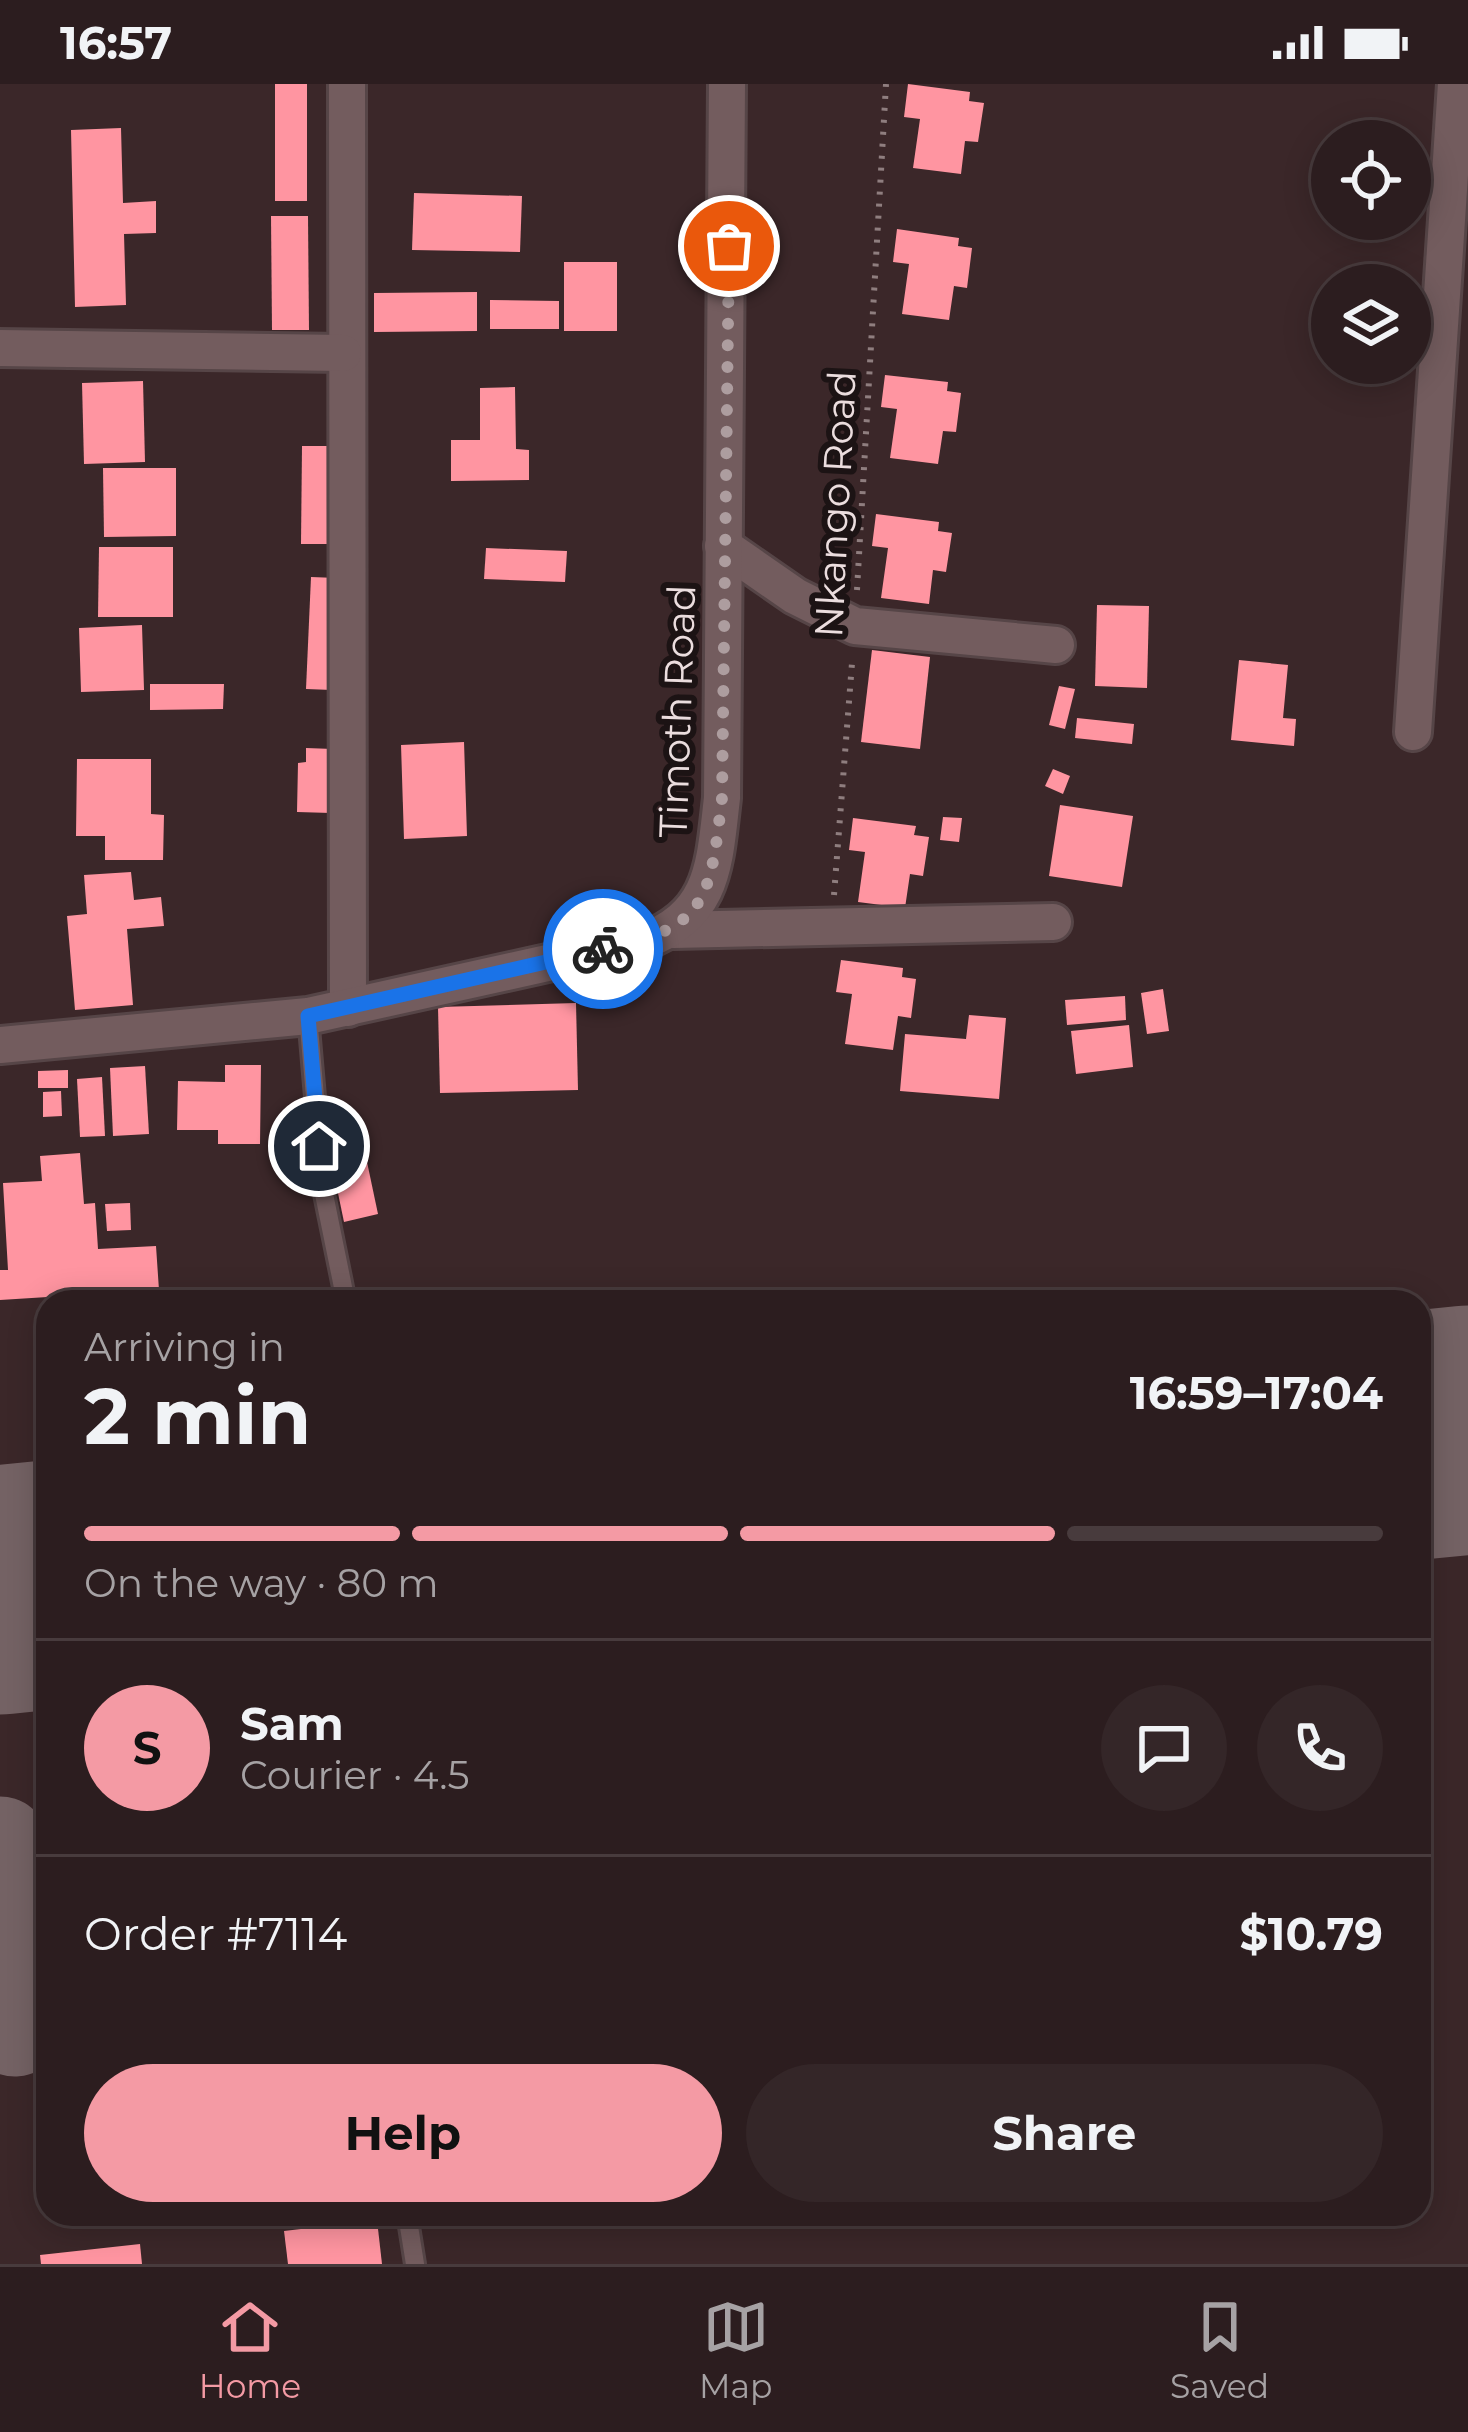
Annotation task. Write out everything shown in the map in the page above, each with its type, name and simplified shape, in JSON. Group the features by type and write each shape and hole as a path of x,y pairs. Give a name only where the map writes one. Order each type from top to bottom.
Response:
{"street":[{"path":"347,84 348,1008"},
{"name":"Timoth Road","path":"674,930 702,899 715,854 722,798 727,84"},
{"path":"1413,732 1456,84"},
{"path":"0,348 344,352"},
{"path":"723,546 795,596 855,626 1056,645"},
{"path":"0,1045 308,1016 674,930 1053,922"}],"lane":[{"path":"308,1016 323,1189 344,1290"},
{"path":"409,2226 415,2264"}],"path":[{"name":"Nkango Road","path":"832,926 855,626 886,84"}],"building":[{"path":"275,84 307,84 307,201 275,201"},
{"path":"908,84 970,92 969,101 984,103 978,142 965,141 961,174 913,168 920,119 904,117"},
{"path":"121,128 123,203 156,201 156,233 124,234 126,305 75,307 71,130"},
{"path":"414,193 522,196 520,252 412,250"},
{"path":"271,216 308,216 309,330 272,330"},
{"path":"897,229 959,238 958,246 972,248 967,288 954,286 949,320 902,314 909,264 893,262"},
{"path":"564,262 617,262 617,331 564,331"},
{"path":"477,292 477,331 374,332 374,293"},
{"path":"490,300 559,301 559,329 490,329"},
{"path":"885,375 948,382 947,391 961,393 956,432 943,431 938,464 890,458 897,409 881,407"},
{"path":"143,381 145,462 84,464 82,383"},
{"path":"515,387 516,449 529,450 529,480 451,481 451,440 480,440 480,388"},
{"path":"302,446 332,446 334,544 301,544"},
{"path":"103,468 176,468 176,536 104,537"},
{"path":"876,514 939,522 938,531 952,533 946,572 933,570 929,604 881,598 888,548 872,546"},
{"path":"99,547 173,547 173,617 98,617"},
{"path":"486,548 567,551 565,582 484,579"},
{"path":"311,577 337,578 332,690 306,689"},
{"path":"1097,605 1149,606 1147,688 1095,686"},
{"path":"142,625 144,690 81,692 79,628"},
{"path":"872,650 930,657 920,749 861,742"},
{"path":"1239,660 1288,665 1283,718 1296,719 1294,746 1231,740"},
{"path":"150,684 224,684 223,709 150,710"},
{"path":"1059,686 1075,689 1065,729 1049,725"},
{"path":"1077,718 1134,724 1132,744 1075,738"},
{"path":"464,742 467,836 404,839 401,745"},
{"path":"306,748 333,749 331,813 297,812 298,763 306,762"},
{"path":"77,759 151,759 151,814 164,815 163,860 105,860 105,836 76,836"},
{"path":"1053,769 1070,776 1063,794 1045,786"},
{"path":"1060,805 1133,816 1122,887 1049,876"},
{"path":"943,817 962,818 959,842 940,840"},
{"path":"853,818 916,826 914,835 929,837 923,876 910,874 905,908 858,902 865,852 849,850"},
{"path":"131,872 134,900 161,897 164,926 127,929 133,1005 75,1010 67,916 87,914 84,875"},
{"path":"841,960 903,968 902,977 916,979 911,1018 898,1016 893,1050 845,1044 852,994 836,992"},
{"path":"1163,989 1169,1031 1147,1034 1141,993"},
{"path":"1125,996 1126,1020 1067,1025 1065,1000"},
{"path":"576,1003 578,1090 440,1093 438,1007"},
{"path":"969,1015 1006,1018 999,1099 900,1091 905,1034 966,1039"},
{"path":"1129,1025 1133,1067 1076,1074 1071,1031"},
{"path":"225,1065 261,1065 260,1144 218,1144 218,1130 177,1130 178,1081 225,1082"},
{"path":"145,1066 149,1134 113,1136 110,1068"},
{"path":"68,1070 68,1088 38,1088 38,1071"},
{"path":"102,1077 105,1136 80,1137 77,1079"},
{"path":"61,1091 62,1116 43,1117 43,1092"},
{"path":"80,1153 84,1204 95,1203 98,1249 156,1246 159,1290 36,1290 36,1298 0,1300 0,1270 8,1270 3,1183 42,1181 40,1156"},
{"path":"367,1162 378,1214 344,1222 333,1169"},
{"path":"130,1203 131,1230 107,1231 105,1204"},
{"path":"378,2226 382,2264 288,2264 284,2231"},
{"path":"140,2244 142,2264 41,2264 40,2255"}],"taxiway":[{"path":"0,1846 15,2027"}],"runway":[{"path":"1431,1434 1468,1430"},
{"path":"0,1590 36,1586"}],"way so far":[{"path":"603,949 674,930 702,899 715,854 722,798 729,246"}],"route":[{"path":"319,1146 308,1016 603,949"}]}
